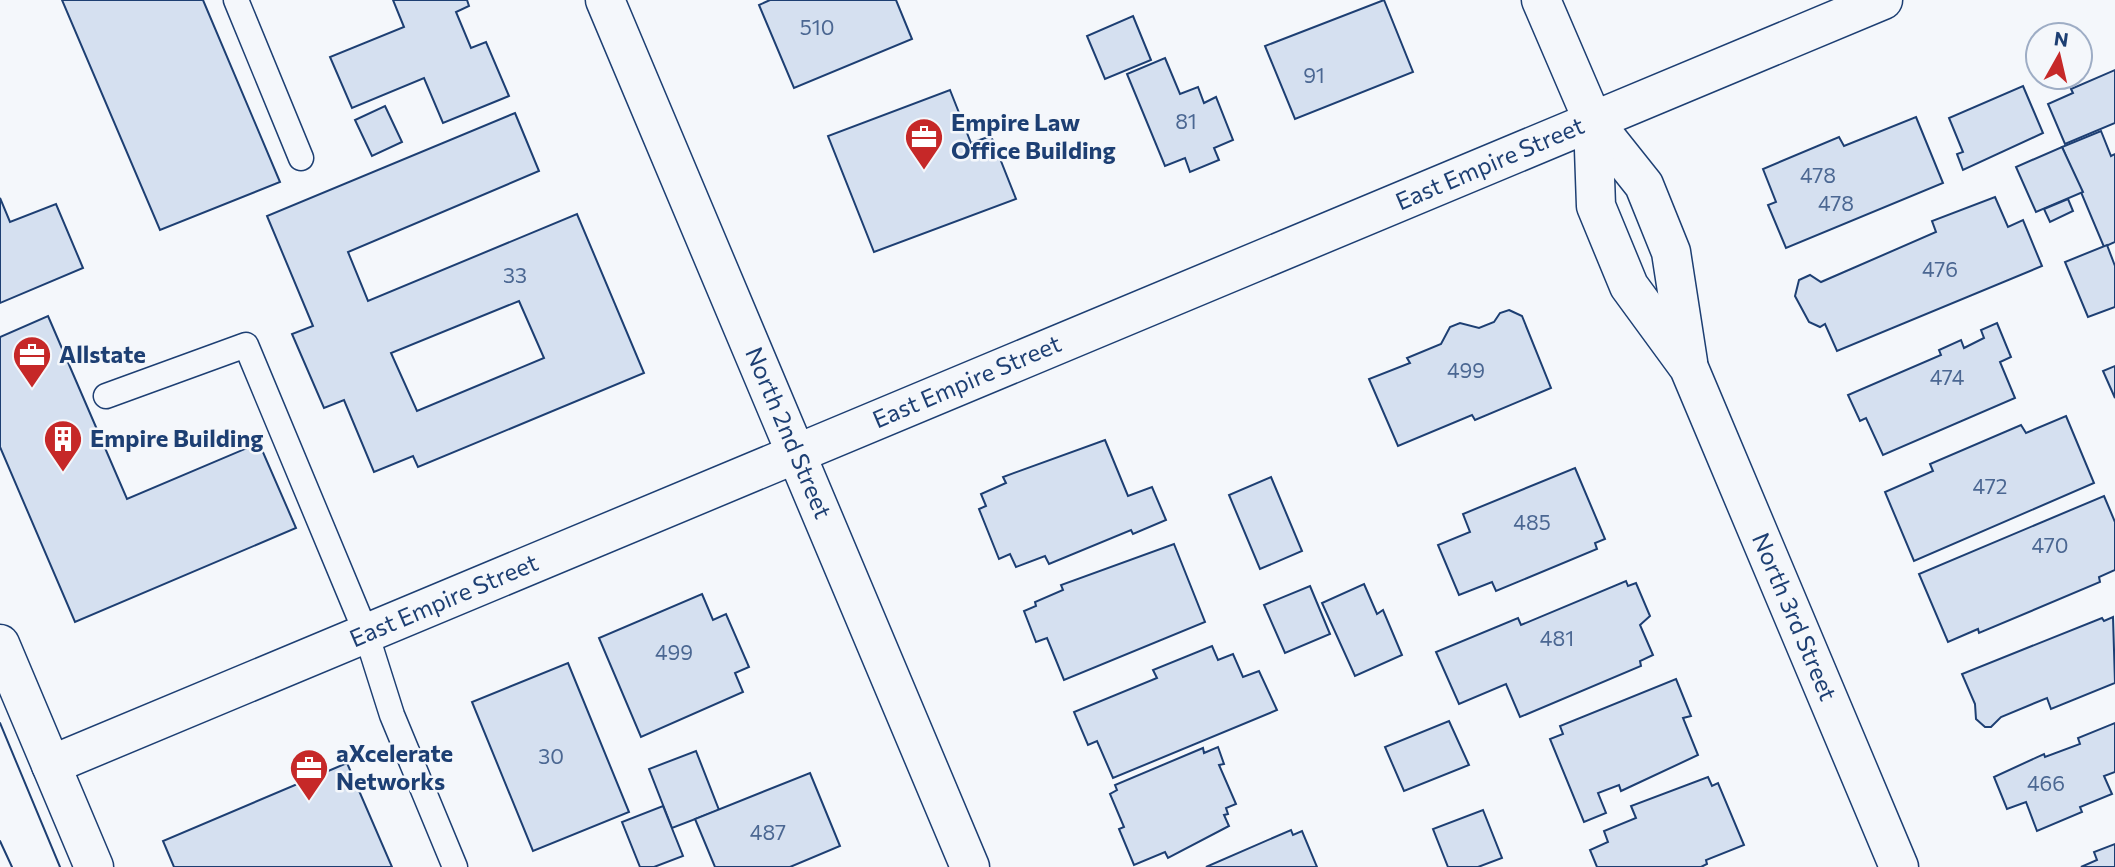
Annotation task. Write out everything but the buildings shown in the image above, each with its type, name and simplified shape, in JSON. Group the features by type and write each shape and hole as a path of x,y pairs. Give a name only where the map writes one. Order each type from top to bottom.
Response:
{"street":[{"name":"North 2nd Street","path":"605,0 970,867"},
{"name":"North 3rd Street","path":"1541,0 1593,121 1644,185 1671,252 1689,368"},
{"name":"East Empire Street","path":"51,765 1883,0"},
{"name":"North 3rd Street","path":"1593,121 1596,206 1629,286 1689,368 1899,867"},
{"path":"0,644 94,867"}],"lane":[{"path":"236,0 301,158"},
{"path":"106,396 246,345 366,633 392,715 455,867"}],"tram line":[{"path":"0,723 60,867"},
{"path":"0,841 12,867"}],"place":[{"name":"Empire Law Office Building","path":"924,171"},
{"name":"Allstate","path":"32,389"},
{"name":"Empire Building","path":"63,473"},
{"name":"aXcelerate Networks","path":"309,802"}]}
